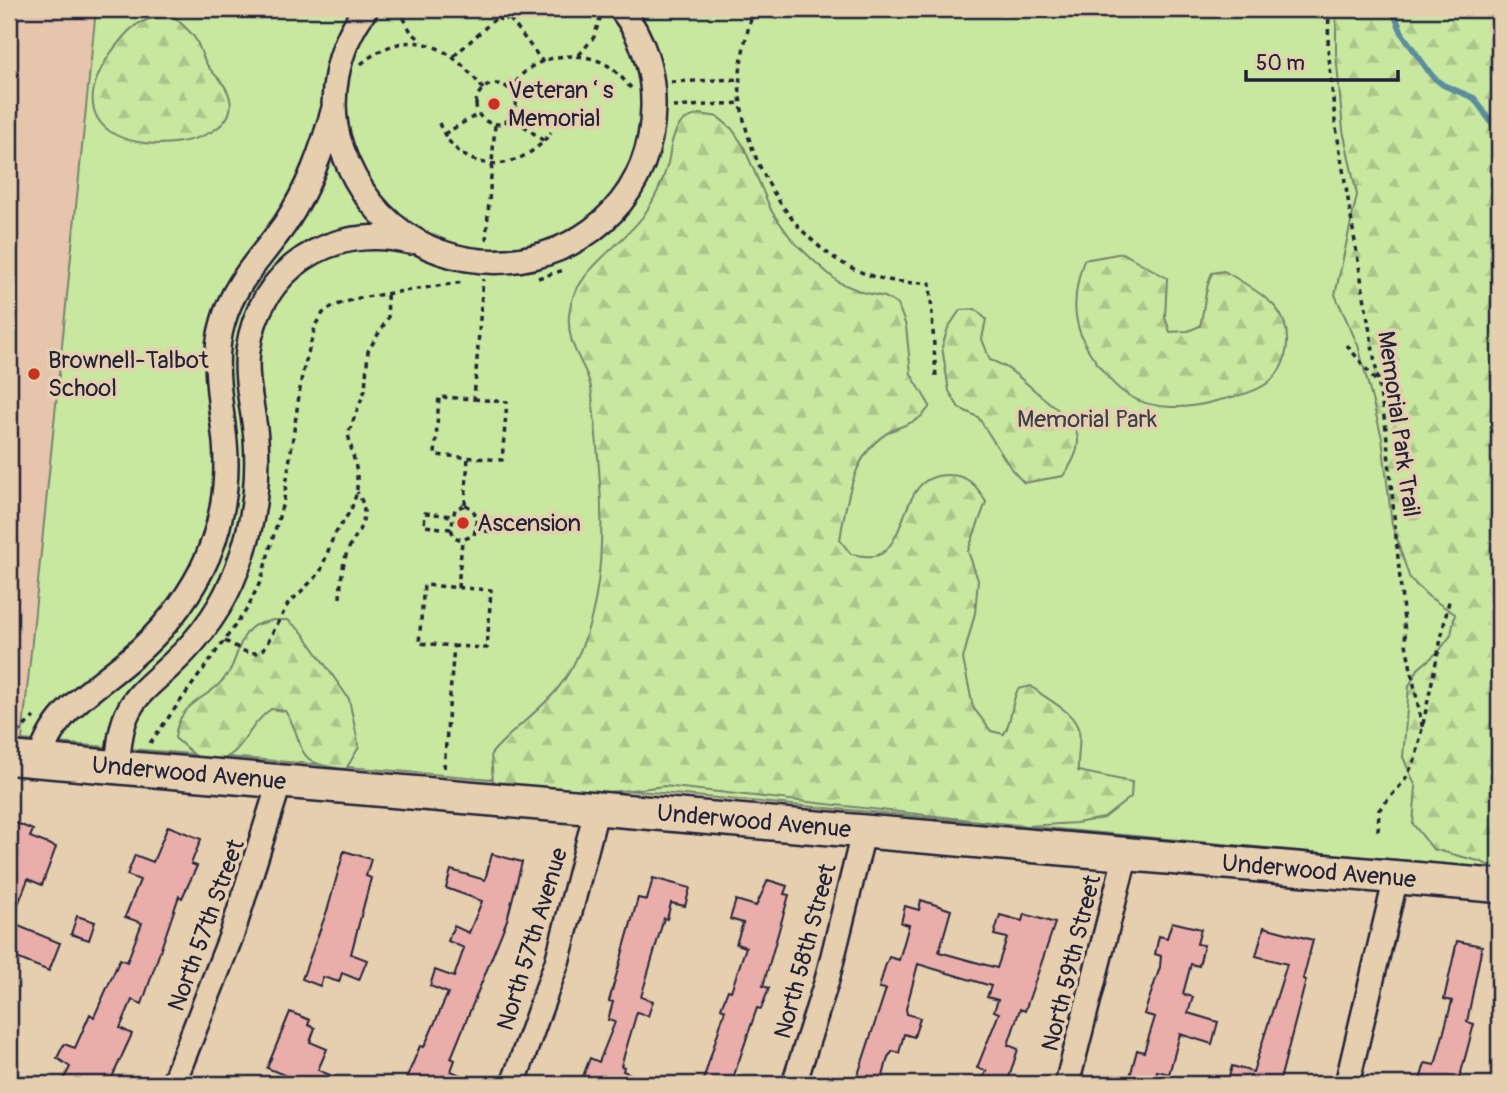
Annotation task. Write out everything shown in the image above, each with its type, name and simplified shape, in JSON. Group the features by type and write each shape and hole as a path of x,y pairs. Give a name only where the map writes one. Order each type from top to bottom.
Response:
{"main road":[{"name":"Underwood Avenue","path":"22,750 117,767 1499,886"}],"street":[{"path":"366,9 347,41 336,82 334,108 339,141 361,192 385,220 418,244"},
{"path":"117,767 128,710 190,647 216,614 244,550 254,509 257,464 247,354 263,303 290,269 309,254 350,238 372,236 418,244 452,257 484,262 516,261 567,245 588,232 610,213 632,184 650,135 653,93 642,43 621,9"},
{"path":"22,750 44,740 55,722 153,638 180,606 201,572 218,528 225,485 225,445 216,367 223,321 240,281 283,226 304,193 334,108"},
{"name":"North 57th Street","path":"173,1084 232,934 280,781"},
{"name":"North 57th Avenue","path":"513,1084 557,962 597,808"},
{"name":"North 58th Street","path":"794,1084 827,980 864,830"},
{"name":"North 59th Street","path":"1067,1084 1126,854"},
{"path":"1347,1084 1396,878"}],"path":[{"path":"399,9 411,32 423,43 454,57 483,89"},
{"path":"494,9 496,18"},
{"path":"510,19 513,9"},
{"path":"579,55 594,37 602,9"},
{"path":"754,9 740,79 741,103 765,176 778,197 829,254 867,275 906,283 930,283 936,378"},
{"name":"Memorial Park Trail","path":"1329,9 1328,46 1335,121 1378,383 1391,474 1406,644 1423,730 1416,757 1405,780 1378,810 1378,831"},
{"path":"454,57 496,18"},
{"path":"496,18 502,21 510,19"},
{"path":"510,19 543,62"},
{"path":"336,82 348,81 357,68 380,50 423,43"},
{"path":"512,92 523,74 543,62 579,55 607,65 631,88"},
{"path":"671,82 740,79"},
{"path":"501,85 512,92 517,102 512,117 503,123 495,125 478,114 476,102 483,89 501,85"},
{"path":"672,107 741,103"},
{"path":"444,135 478,114"},
{"path":"512,117 544,141"},
{"path":"439,124 444,135 459,153 475,161 492,163 519,160 544,141 551,132"},
{"path":"474,400 495,125"},
{"path":"150,743 247,609 270,554 284,499 302,375 316,324 333,306 387,293 469,282"},
{"path":"225,640 246,652 256,653 264,649 288,604 320,573 334,535 351,510 357,492 357,472 348,434 365,390 368,351 388,318 387,293"},
{"path":"1347,345 1378,383"},
{"path":"439,397 474,400 507,402 502,460 435,455 439,397"},
{"path":"465,505 468,457"},
{"path":"340,598 349,549 363,528 363,502 357,492"},
{"path":"465,505 474,511 475,530 472,538 462,541 454,537 453,516 455,509 465,505"},
{"path":"452,529 424,526 425,513 453,516"},
{"path":"475,530 503,533 504,520 476,518"},
{"path":"458,588 462,541"},
{"path":"424,585 491,590 487,648 454,646 419,643 424,585"},
{"path":"1423,730 1449,601"},
{"path":"444,768 454,646"},
{"path":"22,750 41,712"}],"shaded area":[{"name":"Brownell-Talbot School","path":"9,9 96,9 22,740 9,739"}],"green space":[{"name":"Memorial Park","path":"96,9 1499,9 1499,869 661,793 22,740"},
{"path":"1336,9 1499,9 1499,872 1482,862 1433,849 1413,824 1416,787 1403,757 1409,686 1418,669 1439,651 1451,635 1455,614 1429,597 1410,579 1392,525 1382,438 1358,345 1335,295 1357,195 1343,130 1336,54"},
{"path":"174,16 194,37 208,66 227,90 230,99 226,120 206,134 178,143 146,143 117,136 98,119 93,92 110,54 136,25 152,18"},
{"path":"700,114 718,117 732,129 743,145 772,212 793,241 838,282 862,292 885,297 898,305 906,326 911,374 930,406 917,419 878,440 868,451 853,479 840,540 851,554 879,555 894,538 910,502 924,482 934,477 949,475 967,479 975,486 986,502 968,551 978,580 975,613 963,659 973,707 991,731 1004,734 1018,689 1031,686 1065,711 1076,723 1079,731 1078,771 1132,782 1131,797 1104,818 1027,826 664,786 624,791 553,793 510,787 493,781 491,754 555,692 575,661 589,626 597,589 601,549 599,469 590,385 574,348 569,328 572,300 588,273 644,215 664,176 673,137 681,123"},
{"path":"1123,253 1167,278 1165,317 1170,332 1188,331 1200,326 1212,273 1224,271 1265,298 1281,316 1287,335 1285,356 1277,374 1251,392 1194,406 1148,404 1123,392 1106,375 1087,348 1078,324 1075,300 1084,260"},
{"path":"975,309 986,319 982,339 990,360 1016,375 1061,413 1075,429 1077,449 1063,476 1024,483 1012,470 978,417 959,408 949,391 942,347 948,328 960,310"},
{"path":"273,620 288,620 302,632 349,699 359,747 346,769 328,767 308,758 285,711 271,709 261,717 236,750 218,761 205,764 175,738 178,725 189,707 222,682 229,672 241,643 252,627"}],"building":[{"path":"14,822 33,830 30,837 56,847 42,885 28,879 11,923 60,943 49,971 9,955 9,835"},
{"path":"168,826 201,839 191,864 197,866 182,898 179,896 142,1004 132,1000 120,1028 132,1034 109,1084 61,1084 70,1067 57,1058 64,1044 75,1048 90,1014 94,1017 120,959 127,962 142,923 125,917 140,880 127,875 135,855 153,862"},
{"path":"344,851 371,859 366,876 371,878 351,954 367,960 359,980 342,973 339,982 323,977 320,986 302,979 328,908"},
{"path":"492,854 522,862 507,920 451,1058 455,1060 451,1071 481,1084 404,1084 420,1046 424,1047 448,993 430,986 435,970 454,977 464,948 448,941 454,926 469,933 482,901 446,888 451,870 485,880"},
{"path":"653,878 690,888 685,906 671,903 667,919 664,918 641,997 653,1001 648,1016 637,1012 621,1066 624,1067 623,1071 655,1084 580,1084 590,1058 599,1062 615,1022 608,1020 613,1002 609,1001 638,898 647,900"},
{"path":"768,880 787,886 784,894 789,895 763,986 769,988 761,1009 757,1008 731,1084 702,1084 725,1010 721,1008 728,990 731,991 746,947 736,944 743,923 730,919 736,900 756,906"},
{"path":"921,900 951,910 939,952 997,968 1007,938 994,935 1000,915 1022,921 1024,914 1055,923 1025,1011 1020,1009 1008,1045 1018,1049 1007,1084 981,1084 986,1071 977,1068 999,1013 994,1011 998,1000 987,997 991,986 918,964 906,1009 907,1014 920,1018 914,1037 904,1034 899,1053 893,1051 888,1057 881,1084 855,1084 886,989 879,988 885,967 889,957 899,960 909,925 901,923 905,906 919,910"},
{"path":"77,916 95,922 89,940 71,934"},
{"path":"1172,922 1201,929 1197,944 1204,945 1199,966 1191,964 1183,994 1193,997 1188,1013 1218,1022 1212,1044 1180,1034 1169,1074 1157,1071 1154,1084 1128,1084 1137,1050 1144,1052 1155,1017 1144,1014 1160,967 1161,956 1155,954 1159,936 1167,938"},
{"path":"1264,927 1313,940 1303,979 1306,980 1279,1084 1227,1084 1232,1066 1253,1072 1287,964 1256,956"},
{"path":"1457,941 1482,946 1467,1022 1474,1024 1458,1084 1419,1084 1425,1063 1435,1065 1452,1001 1444,999"},
{"path":"290,1012 310,1020 308,1025 315,1028 310,1042 327,1049 318,1070 351,1084 306,1084 267,1068"}],"waterway":[{"path":"1392,9 1403,35 1432,76 1443,85 1474,98 1499,133"}],"place":[{"name":"Veteranʻs Memorial","path":"494,104"},
{"name":"Brownell-Talbot School","path":"34,374"},
{"name":"Ascension","path":"463,523"}]}
